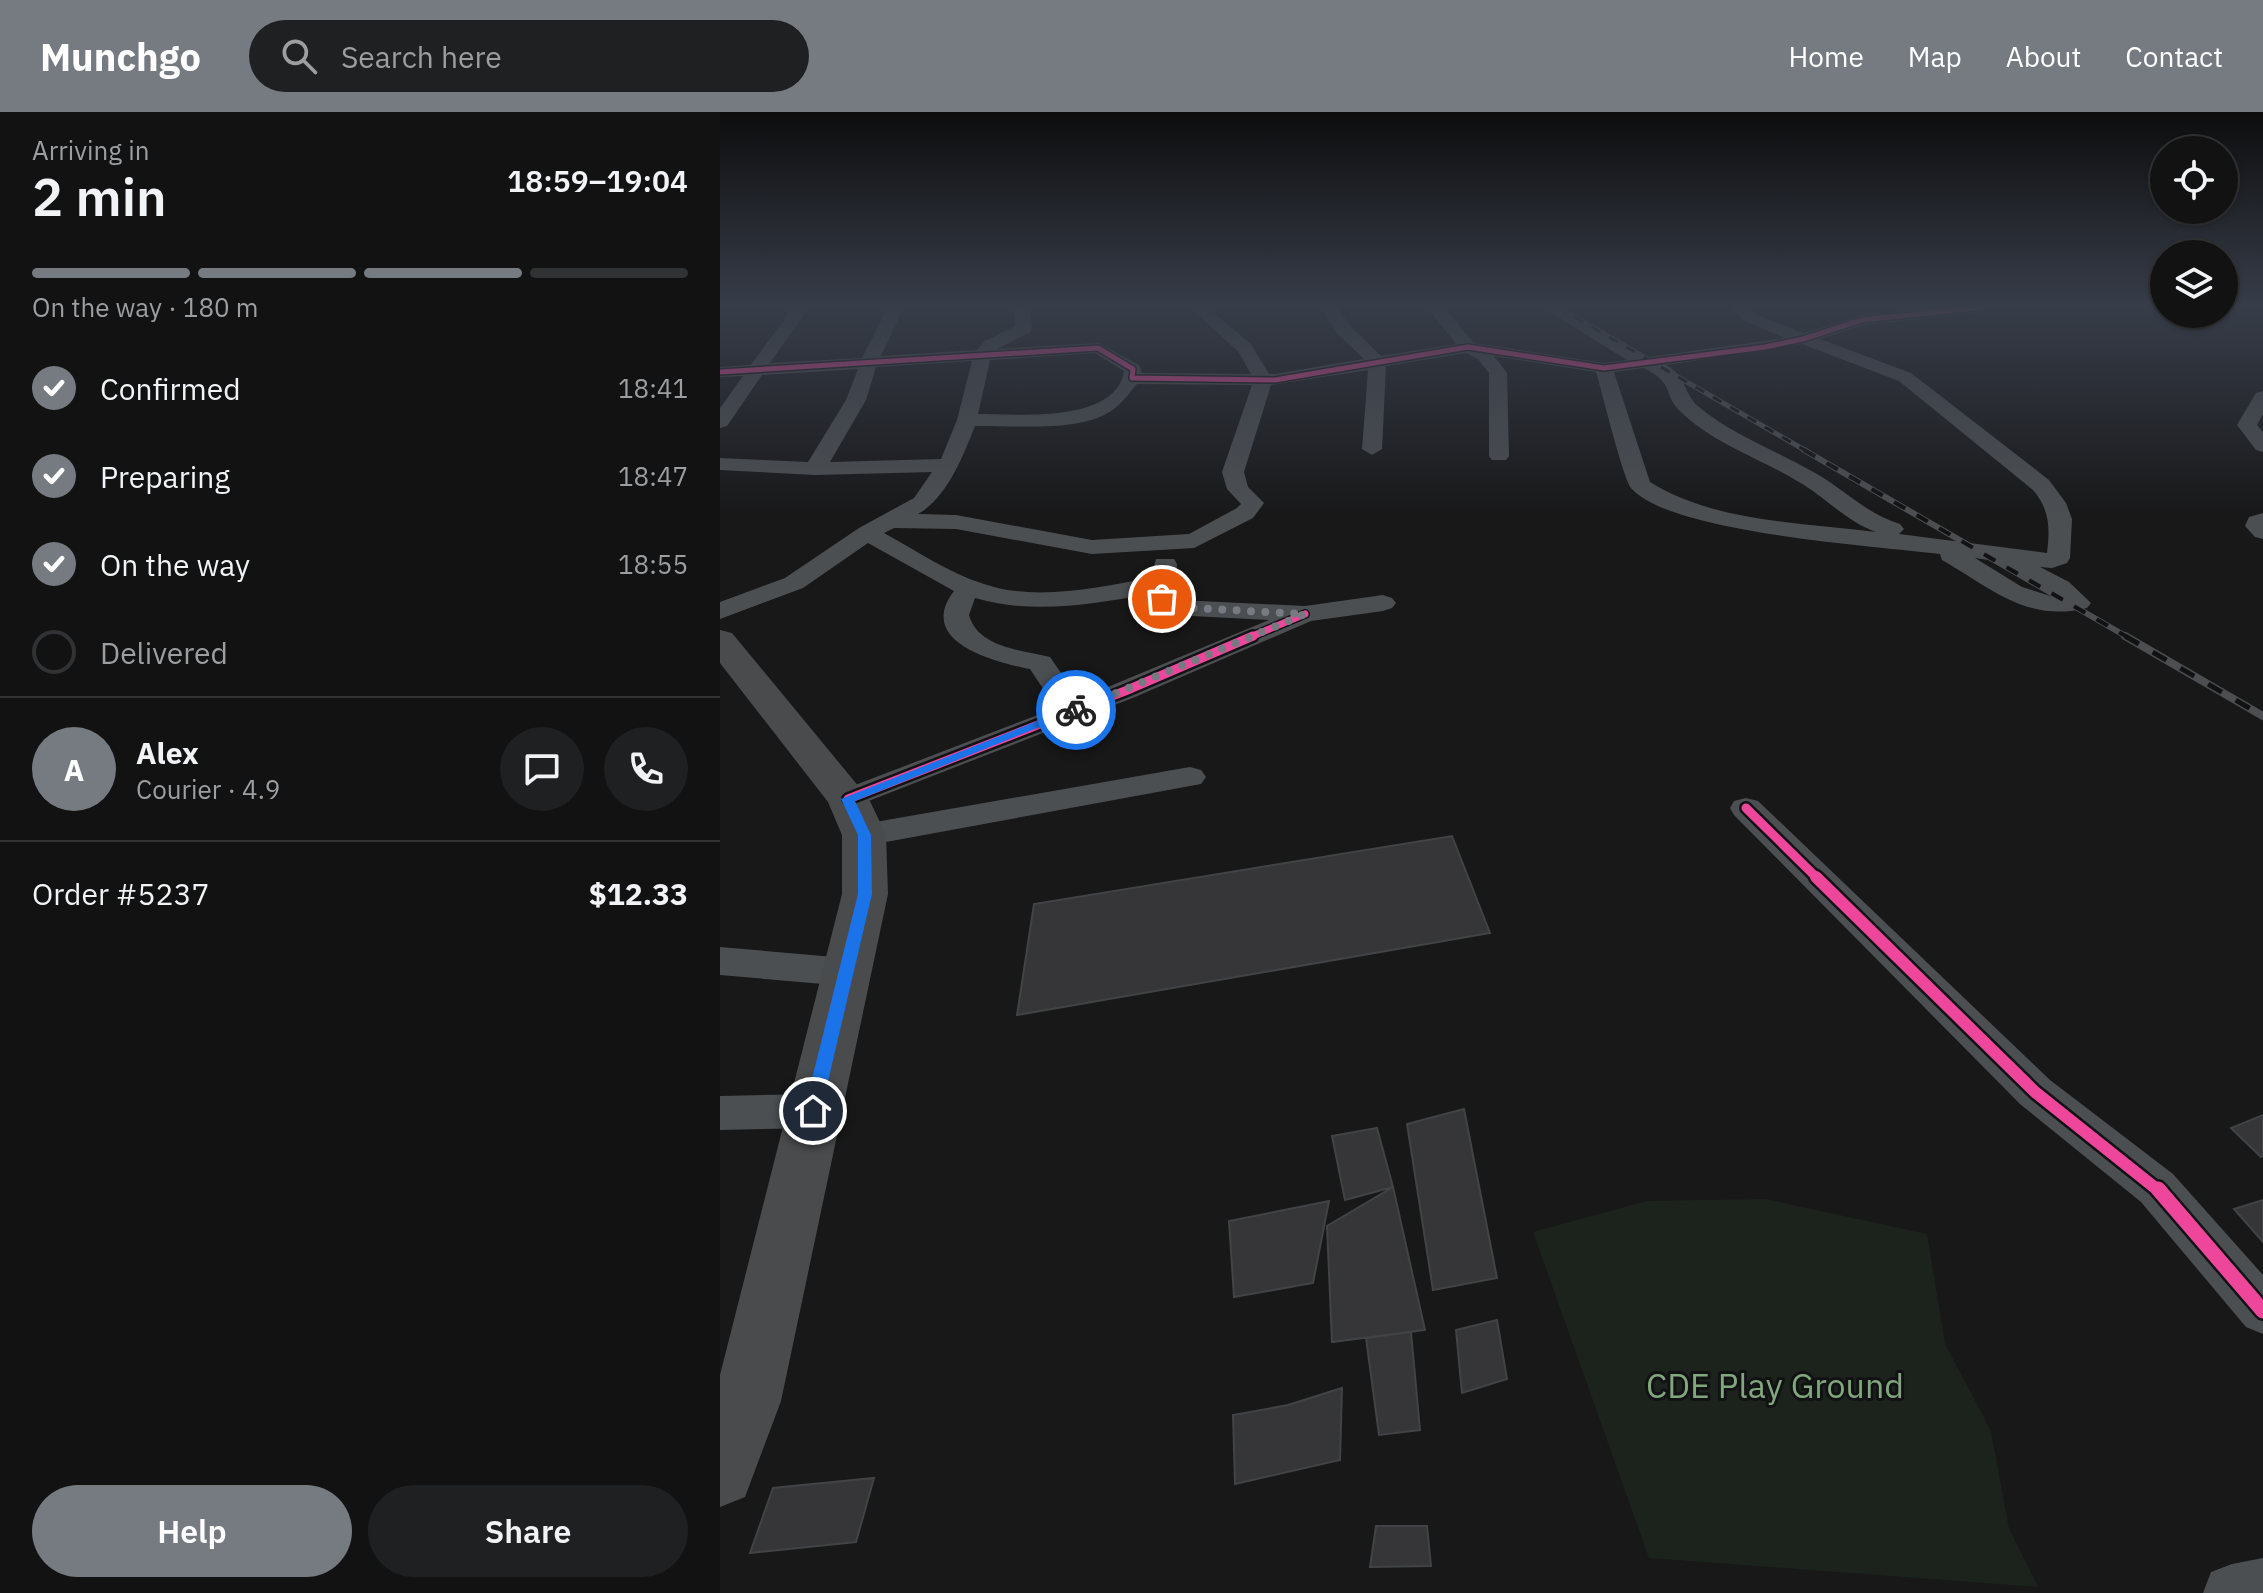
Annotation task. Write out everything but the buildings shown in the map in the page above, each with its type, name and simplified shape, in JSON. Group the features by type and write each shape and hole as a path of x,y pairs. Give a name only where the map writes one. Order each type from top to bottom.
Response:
{"main road":[{"path":"720,640 856,817 865,894 747,1401 720,1472"}],"street":[{"path":"720,422 752,376"},
{"path":"815,469 856,400 864,376"},
{"path":"720,611 794,583 867,533 895,521 922,503 946,465 967,420 978,376"},
{"path":"895,521 956,522 1092,547 1194,541 1245,513 1253,503 1238,489 1233,472 1263,380 1261,376"},
{"path":"967,420 1063,418 1093,413 1105,408 1132,378 1263,380 1288,376"},
{"path":"1372,449 1376,376"},
{"path":"1498,376 1499,456"},
{"path":"1606,376 1640,485 1670,504 1721,519 2000,555 2052,561 2058,558 2063,519 2055,501 2041,485 1903,376"},
{"path":"1670,376 1682,401 1715,428 1814,482 1843,507 1872,523 1911,534 2039,606 2059,608 2078,603 2060,587 2000,555"},
{"path":"2263,397 2247,425 2263,446"},
{"path":"720,464 815,469 946,465"},
{"path":"2263,520 2257,522 2263,532"},
{"path":"867,533 971,588 1017,598 1041,599 1163,584"},
{"path":"1167,543 1162,599 1173,607 1305,614 1383,603"},
{"path":"971,588 962,595 954,615 957,626 987,650 1040,663 1073,711"},
{"path":"856,817 1073,711 1305,614"},
{"path":"856,817 1190,777"},
{"path":"1746,808 2035,1092 2157,1188 2263,1311"},
{"path":"720,961 846,972"},
{"path":"720,1113 813,1111"},
{"path":"2232,1593 2263,1587"}],"green space":[{"name":"CDE Play Ground","path":"1765,1199 1927,1234 1945,1344 1991,1431 2009,1529 2038,1587 1649,1558 1533,1232 1647,1201"}],"railway":[{"path":"1677,376 1808,452"},
{"path":"1804,450 2129,638"},
{"path":"2125,636 2263,716"}],"cycle path":[{"path":"1132,376 1275,380 1298,376"},
{"path":"848,799 1125,691 1305,614"},
{"path":"1746,808 2035,1092 2157,1188 2263,1311"}],"way so far":[{"path":"1076,710 1305,614 1173,607 1162,599"}],"route":[{"path":"813,1111 865,894 864,835 848,799 1076,710"}]}
